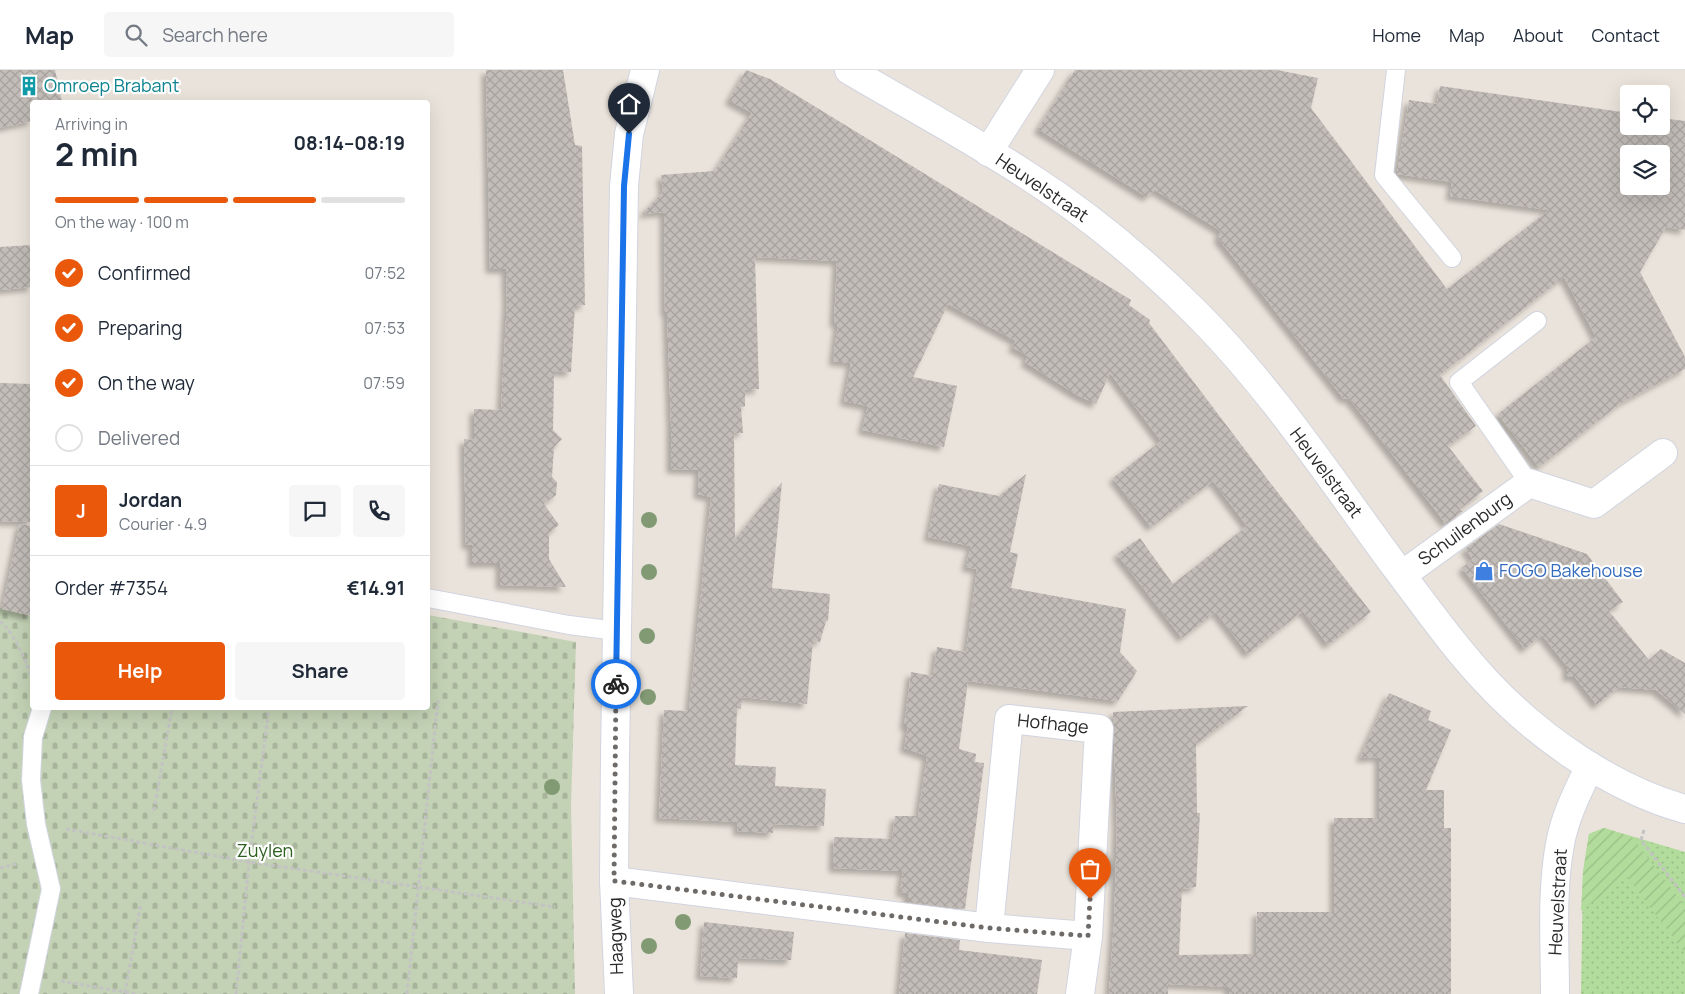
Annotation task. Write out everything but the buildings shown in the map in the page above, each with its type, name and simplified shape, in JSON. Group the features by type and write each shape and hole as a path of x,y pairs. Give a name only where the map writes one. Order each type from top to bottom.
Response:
{"street":[{"name":"Haagweg","path":"619,994 614,881 624,186 629,134 645,70"},
{"name":"Heuvelstraat","path":"849,70 1026,174 1130,252 1193,310 1250,372 1444,631 1487,682 1538,727 1590,766 1570,809 1560,843 1556,877 1555,994"},
{"path":"988,152 1040,70"},
{"name":"Schuilenburg","path":"1402,575 1529,483 1594,504 1663,453"},
{"name":"Hofhage","path":"989,928 1009,719 1099,729 1088,936 1080,994"},
{"path":"1590,766 1627,787 1685,809"},
{"path":"614,881 989,928 1088,936"}],"lane":[{"path":"1396,70 1384,175 1452,258"},
{"name":"Schuilenburg","path":"1529,483 1459,382 1537,321"},
{"path":"430,598 568,625 617,631"},
{"path":"29,994 51,889 36,824 31,780 32,746 41,710"}],"path":[{"path":"0,621 7,628 22,654 30,673"},
{"path":"407,994 438,700"},
{"path":"154,811 172,710"},
{"path":"236,994 249,862 269,710"},
{"path":"1656,799 1641,840 1685,897"},
{"path":"36,824 249,862 555,907"},
{"path":"125,993 141,903"},
{"path":"33,976 136,994"}],"green space":[{"name":"Zuylen","path":"0,608 30,616 30,710 430,710 430,615 576,642 571,805 575,994 0,994"},
{"path":"1604,828 1685,852 1685,994 1581,994 1583,872 1589,834"},
{"path":"1604,828 1632,837 1685,906 1685,953 1627,877 1581,911 1583,872 1589,834"}],"way so far":[{"path":"616,684 614,881 989,928 1088,936 1090,899"}],"place":[{"name":"Omroep Brabant","path":"29,86"},
{"name":"FOGO Bakehouse","path":"1484,571"}],"route":[{"path":"616,684 624,186 629,134"}]}
